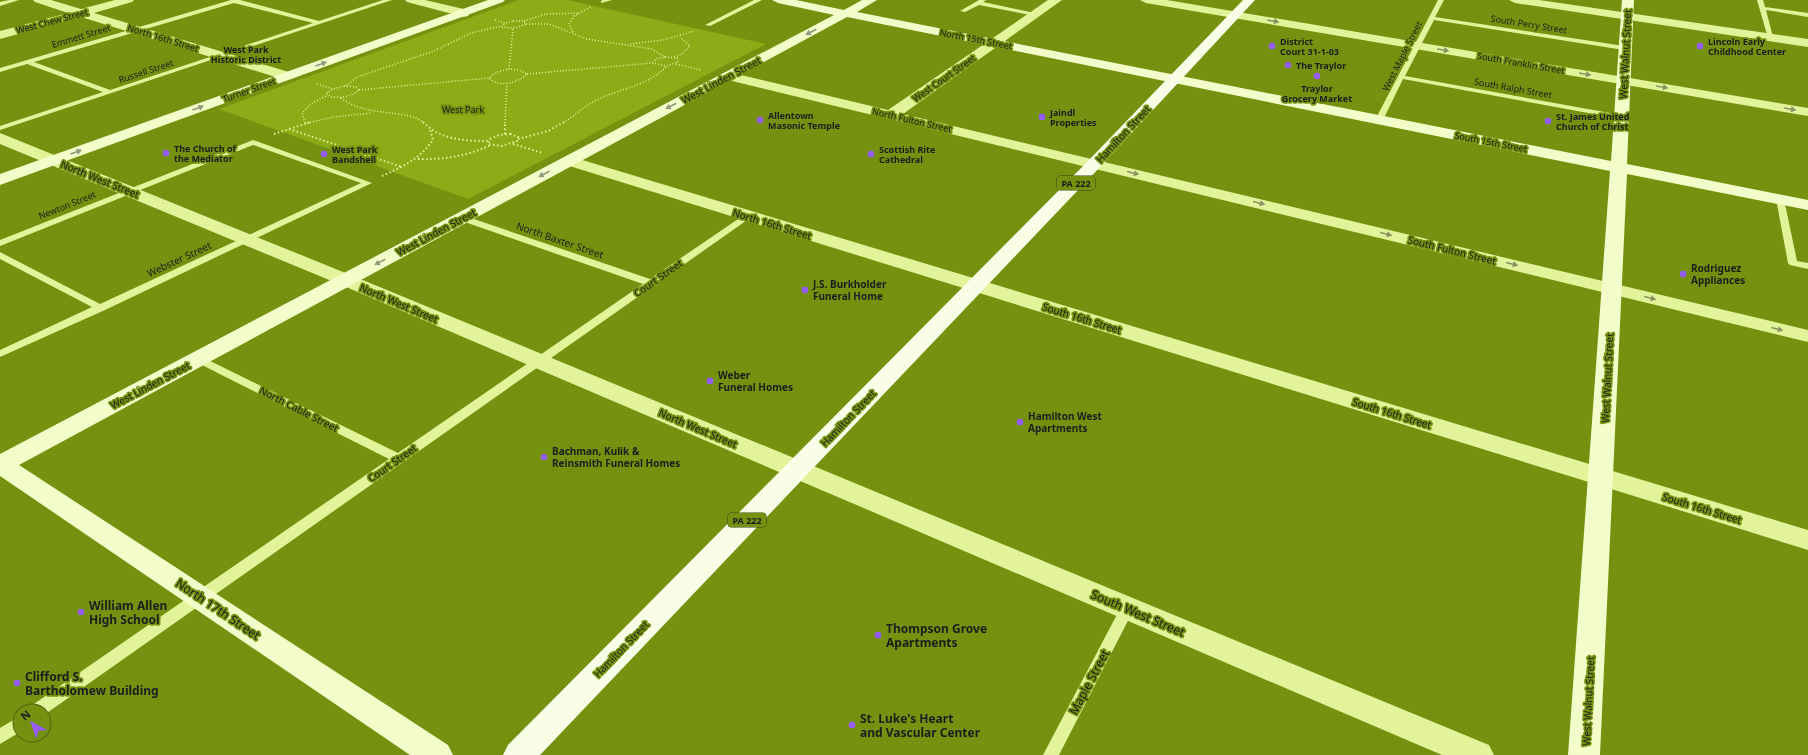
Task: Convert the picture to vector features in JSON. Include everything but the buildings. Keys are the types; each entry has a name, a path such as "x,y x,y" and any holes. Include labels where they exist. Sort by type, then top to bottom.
{"main road":[{"name":"PA 222","path":"1174,79 1249,0"},
{"name":"Hamilton Street","path":"519,755 657,611 798,470 1095,164 1174,79"}],"street":[{"name":"North 16th Street","path":"39,0 287,76"},
{"name":"West Chew Street","path":"0,35 128,0"},
{"path":"411,0 464,13"},
{"name":"Turner Street","path":"0,180 499,0"},
{"name":"North 15th Street","path":"778,0 1174,79"},
{"name":"West Linden Street","path":"0,464 871,0"},
{"name":"West Court Street","path":"891,115 1056,0"},
{"name":"South Franklin Street","path":"1146,0 1808,112"},
{"path":"1515,0 1627,8 1770,37 1808,43"},
{"name":"West Walnut Street","path":"1584,755 1622,117 1627,8"},
{"name":"North Fulton Street","path":"728,76 1095,164"},
{"name":"South 15th Street","path":"1174,79 1808,205"},
{"name":"North West Street","path":"0,138 346,280 798,470"},
{"name":"North 16th Street","path":"568,161 976,286"},
{"name":"South Fulton Street","path":"1095,164 1808,336"},
{"name":"South 16th Street","path":"976,286 1808,540"},
{"name":"North 17th Street","path":"0,464 437,755"},
{"name":"South West Street","path":"798,470 1478,755"}],"lane":[{"path":"0,4 16,0"},
{"path":"236,0 320,23"},
{"name":"Emmett Street","path":"0,70 236,0"},
{"name":"Russell Street","path":"0,128 389,0"},
{"path":"708,25 759,0"},
{"name":"West Maple Street","path":"1379,120 1441,0"},
{"path":"1760,0 1770,37"},
{"path":"963,11 980,1 1036,14"},
{"path":"1762,8 1808,14"},
{"name":"South Perry Street","path":"1432,18 1624,48"},
{"path":"28,62 110,92"},
{"name":"South Ralph Street","path":"1401,77 1622,117"},
{"name":"Webster Street","path":"0,354 368,183 253,142"},
{"name":"Newton Street","path":"0,243 253,142"},
{"path":"1780,199 1793,263 1808,266"},
{"name":"Court Street","path":"49,703 747,216"},
{"name":"North Baxter Street","path":"462,218 651,283"},
{"path":"0,255 101,308"},
{"name":"North Cable Street","path":"198,359 399,459"},
{"name":"Maple Street","path":"1051,755 1127,609"},
{"path":"0,737 12,729"}],"path":[{"path":"573,32 569,24 574,16 606,1"},
{"path":"305,123 302,113 311,104 328,95 330,91 346,86 357,77 434,51 471,33 502,26 509,22 524,21 546,14 579,14"},
{"path":"502,26 503,28 513,29 526,24 549,24 573,32 587,39 652,49 665,57"},
{"path":"622,44 646,43 680,37 708,25"},
{"path":"509,69 513,29"},
{"path":"653,63 656,59 674,57 682,54 690,46 680,37"},
{"path":"489,78 494,82 507,83 521,80 527,74 653,63 657,66 667,66 678,62 677,58 674,57"},
{"path":"418,159 439,160 460,158 491,145 508,145 518,139 545,132 564,123 581,109 600,98 651,80 662,73 667,66"},
{"path":"328,95 341,97 353,95 359,90 489,78 495,72 509,69 522,70 527,74"},
{"path":"505,134 507,83"},
{"path":"346,86 356,87 359,90"},
{"path":"341,97 348,105 355,108 420,120 430,129 458,140 488,141 494,137 505,134 515,135 518,139"},
{"path":"253,142 305,123 353,114 381,112"},
{"path":"288,129 402,167"},
{"path":"389,173 418,159 427,150 433,140 430,129"},
{"path":"488,141 491,145"}],"green space":[{"name":"West Park","path":"519,0 567,0 766,44 468,199 219,109"}],"place":[{"name":"District Court 31-1-03","path":"1272,46"},
{"name":"Lincoln Early Childhood Center","path":"1700,46"},
{"name":"The Traylor","path":"1288,65"},
{"name":"Traylor Grocery Market","path":"1317,76"},
{"name":"Jaindl Properties","path":"1042,117"},
{"name":"Allentown Masonic Temple","path":"760,120"},
{"name":"St. James United Church of Christ","path":"1548,121"},
{"name":"The Church of the Mediator","path":"166,153"},
{"name":"West Park Bandshell","path":"324,154"},
{"name":"Scottish Rite Cathedral","path":"871,154"},
{"name":"Rodriguez Appliances","path":"1683,274"},
{"name":"J.S. Burkholder Funeral Home","path":"805,290"},
{"name":"Weber Funeral Homes","path":"710,381"},
{"name":"Hamilton West Apartments","path":"1020,422"},
{"name":"Bachman, Kulik & Reinsmith Funeral Homes","path":"544,457"},
{"name":"William Allen High School","path":"81,612"},
{"name":"Thompson Grove Apartments","path":"878,635"},
{"name":"Clifford S. Bartholomew Building","path":"17,683"},
{"name":"St. Luke's Heart and Vascular Center","path":"852,725"}],"district":[{"name":"West Park Historic District","path":"246,54"}]}
